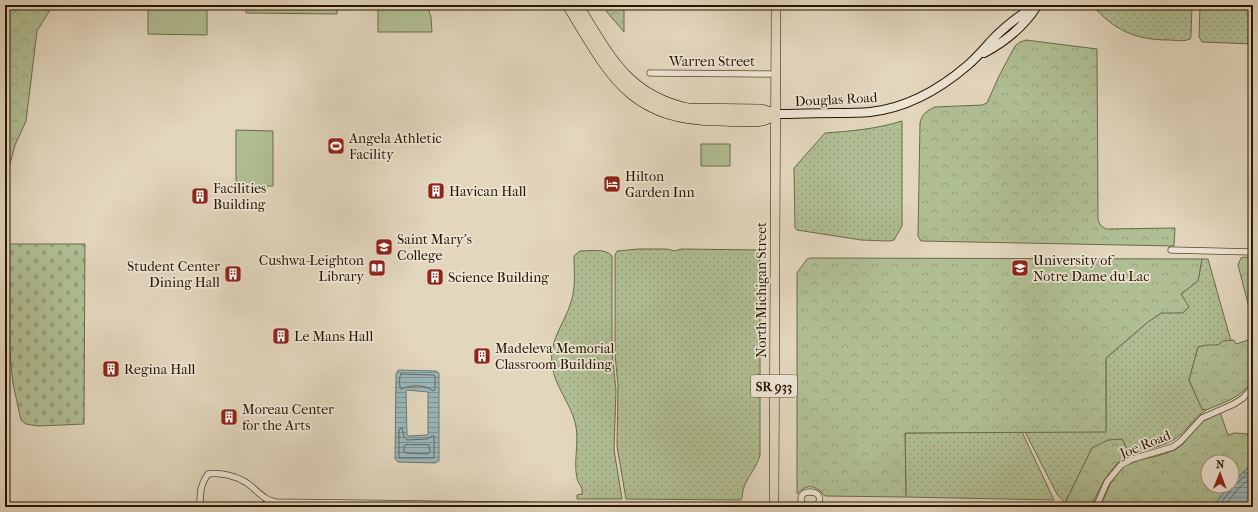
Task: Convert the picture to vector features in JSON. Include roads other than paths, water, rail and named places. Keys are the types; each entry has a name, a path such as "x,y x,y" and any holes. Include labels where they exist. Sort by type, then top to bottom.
{"highway":[{"path":"568,5 615,78 646,104 669,114 694,119 762,120 775,114"},
{"path":"577,5 616,66 634,85 652,97 669,105 688,109 761,110 775,114"}],"main road":[{"name":"SR 933","path":"775,74 776,5"},
{"name":"North Michigan Street","path":"774,507 775,74"}],"street":[{"name":"Douglas Road","path":"775,114 870,112 901,105 937,88 953,78 979,56 991,41 1010,24 1022,14 1037,5"},
{"name":"Warren Street","path":"650,73 775,74"},
{"path":"1171,250 1253,252"},
{"name":"Joe Road","path":"1096,507 1107,482 1121,465 1132,459 1173,447 1181,441 1202,418 1234,404 1243,398 1253,387"},
{"path":"200,507 203,481 208,474 213,473 240,479 269,501 674,507"},
{"path":"786,507 804,507 801,501 803,495 810,491 818,495 819,501 816,507 836,507"},
{"path":"262,507 269,501"}],"water":[{"path":"398,370 436,371 439,373 439,461 435,463 398,462 395,459 396,374","holes":["406,391 428,392 428,434 409,436 407,435"]},
{"path":"1253,460 1253,507 1213,507 1223,494 1240,494 1240,476 1249,467"}],"place":[{"name":"Angela Athletic Facility","path":"336,146"},
{"name":"Hilton Garden Inn","path":"612,184"},
{"name":"Havican Hall","path":"436,191"},
{"name":"Facilities Building","path":"200,196"},
{"name":"Saint Mary's College","path":"384,247"},
{"name":"Cushwa-Leighton Library","path":"377,268"},
{"name":"University of Notre Dame du Lac","path":"1020,268"},
{"name":"Student Center Dining Hall","path":"233,274"},
{"name":"Science Building","path":"435,277"},
{"name":"Le Mans Hall","path":"281,336"},
{"name":"Madeleva Memorial Classroom Building","path":"482,356"},
{"name":"Regina Hall","path":"111,369"},
{"name":"Moreau Center for the Arts","path":"229,417"}]}
